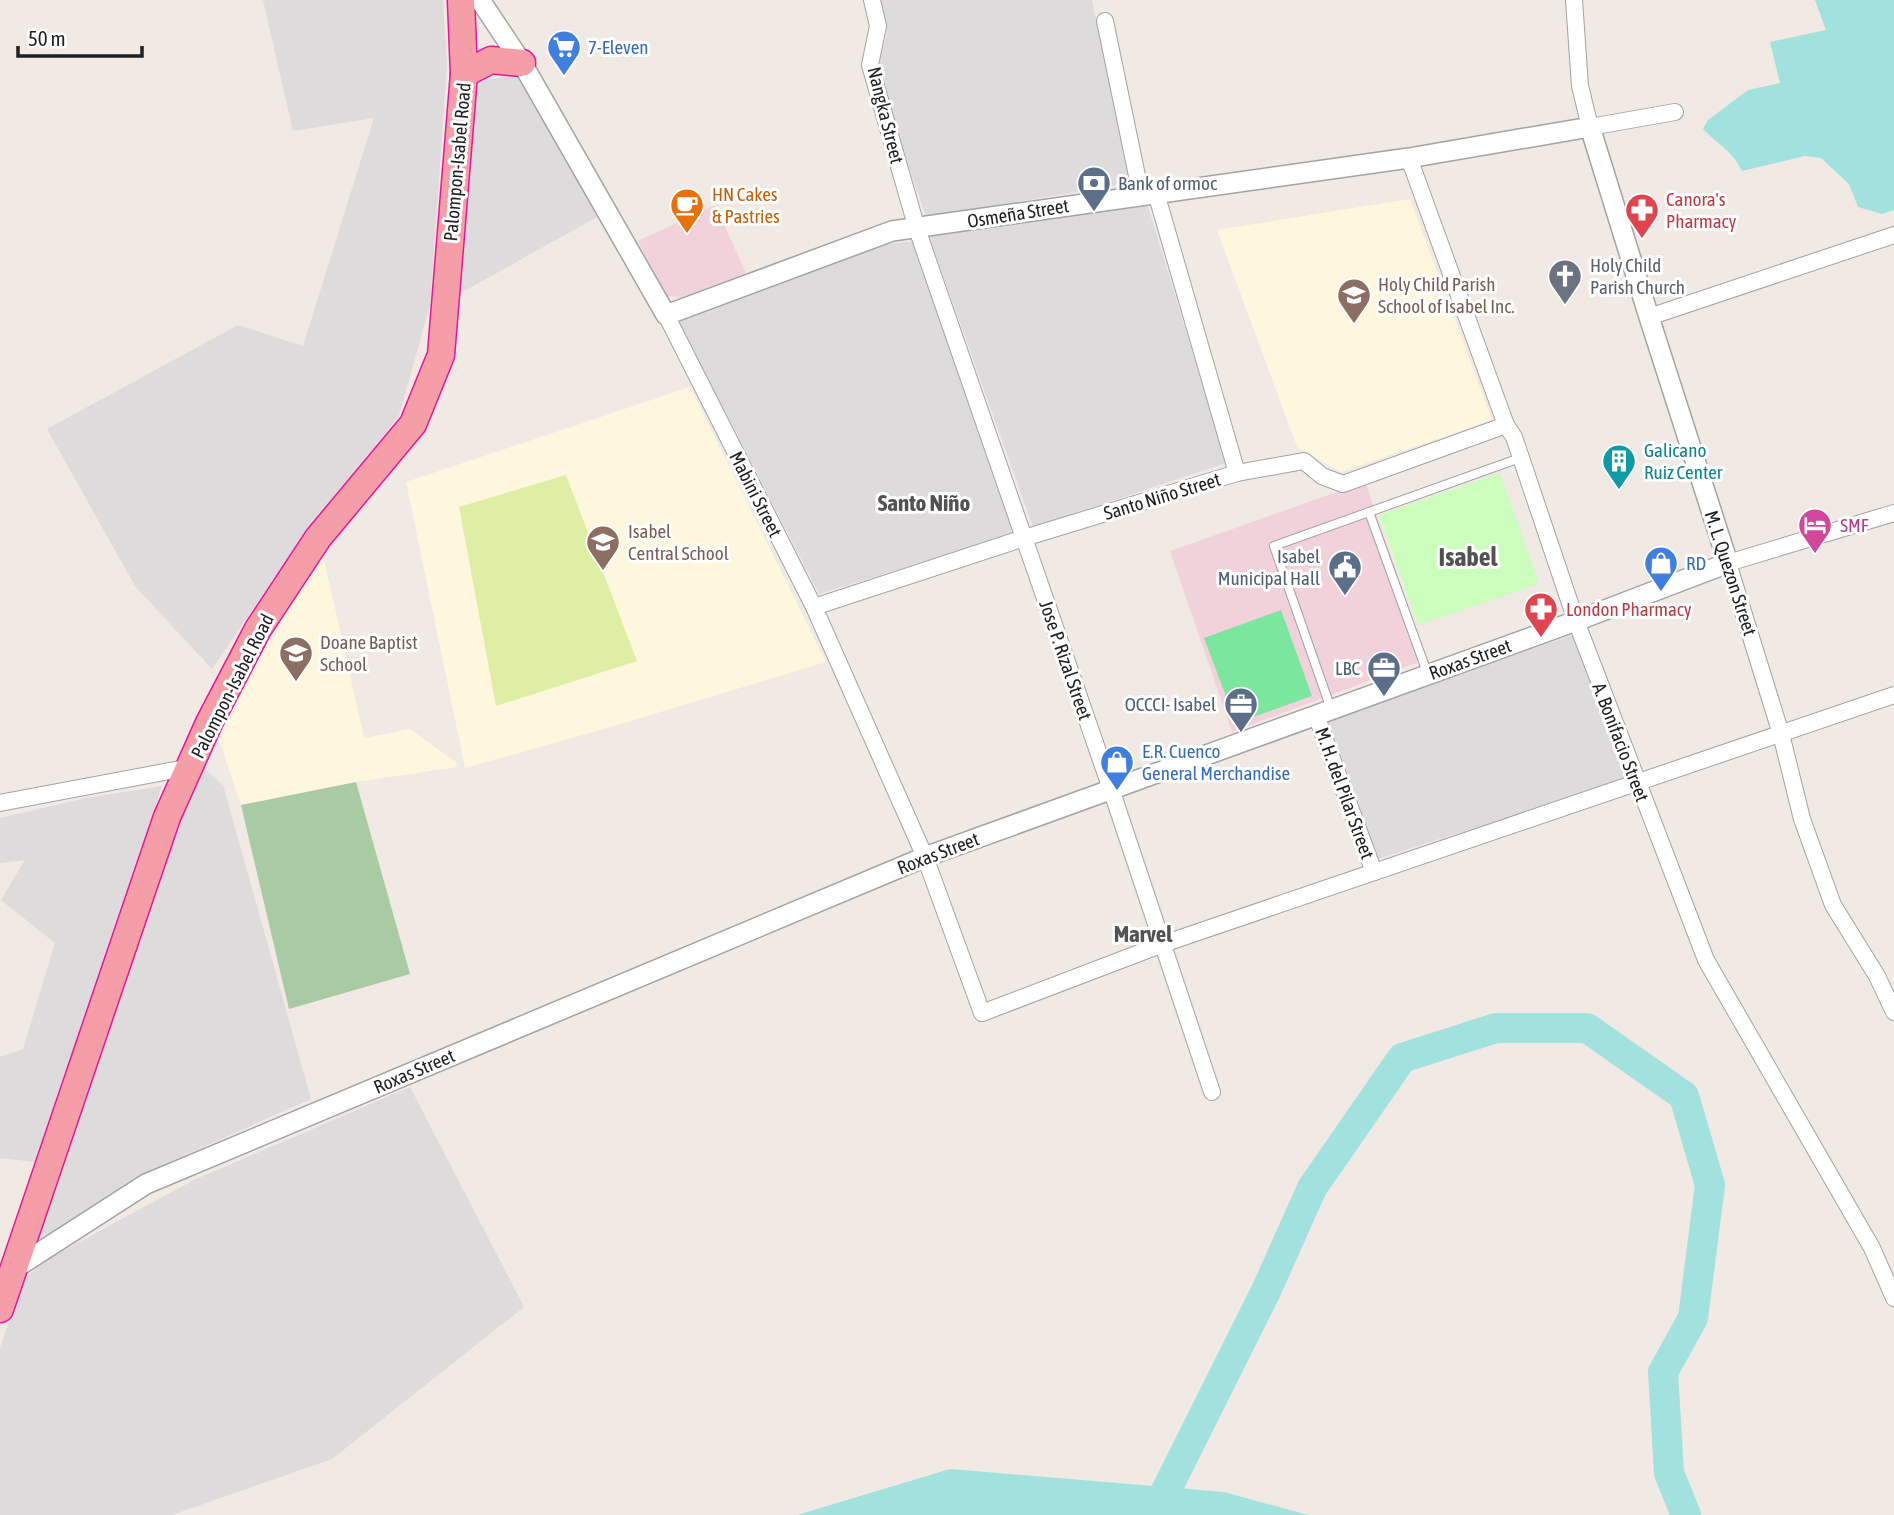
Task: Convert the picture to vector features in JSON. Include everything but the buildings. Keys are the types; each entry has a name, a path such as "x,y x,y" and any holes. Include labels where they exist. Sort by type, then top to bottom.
{"highway":[{"name":"Palompon-Isabel Road","path":"0,1309 167,817 209,723 258,629 318,538 413,424 442,355 464,74 461,0"},
{"path":"464,74 491,60 522,63"}],"street":[{"name":"Mabini Street","path":"480,0 522,63 666,315 814,607 925,857 982,1013 1163,944"},
{"name":"Nangka Street","path":"872,0 878,26 870,65 917,229"},
{"name":"M. L. Quezon Street","path":"1574,0 1580,86 1590,127 1781,734 1802,819 1833,905 1877,976 1894,1012"},
{"path":"1105,21 1149,194 1237,473"},
{"path":"1590,127 1675,112"},
{"name":"Osmeña Street","path":"666,315 892,231 1409,158 1590,127"},
{"name":"A. Bonifacio Street","path":"1409,158 1506,425 1514,437 1576,621 1706,960 1872,1248 1894,1298"},
{"name":"Jose P. Rizal Street","path":"917,229 1111,789 1212,1092"},
{"path":"1648,317 1894,235"},
{"name":"Santo Niño Street","path":"814,607 1024,538 1237,473 1304,461 1322,476 1343,484 1506,425"},
{"name":"Roxas Street","path":"14,1269 146,1184 925,857 1576,621 1728,563 1894,513"},
{"path":"1163,944 1894,695"},
{"name":"M. H. del Pilar Street","path":"1324,712 1374,872"},
{"path":"0,803 191,767"}],"lane":[{"path":"1324,712 1273,546 1520,458"},
{"path":"1369,512 1428,675"}],"shaded area":[{"path":"263,0 443,0 447,66 430,305 399,416 275,577 212,669 135,586 47,429 238,325 303,346 374,118 293,131"},
{"path":"878,0 1092,0 1130,183 926,217 876,70 887,35"},
{"path":"516,75 599,216 457,295 471,93 485,80"},
{"name":"Holy Child Parish School of Isabel Inc.","path":"1410,199 1492,420 1341,472 1297,447 1217,230"},
{"path":"1147,203 1226,463 1033,527 929,236"},
{"path":"715,205 746,273 682,297 665,296 638,241"},
{"path":"914,241 1015,533 819,594 678,320 888,244"},
{"name":"Isabel Central School","path":"690,387 826,662 465,768 406,482"},
{"path":"1365,482 1427,659 1232,732 1170,551"},
{"name":"Doane Baptist School","path":"323,555 364,738 410,729 456,762 458,767 356,782 241,805 216,731 265,636"},
{"path":"1573,635 1625,779 1378,859 1328,719"},
{"path":"204,768 223,785 311,1099 140,1175 53,1239 38,1230 172,834"},
{"path":"162,786 36,1162 0,1158 0,1057 23,1049 55,943 1,900 25,860 0,863 0,818 86,798"},
{"path":"410,1087 524,1307 332,1459 172,1515 0,1515 0,1348 24,1279 46,1260 194,1180"}],"green space":[{"path":"1500,473 1539,584 1418,625 1379,515"},
{"path":"566,475 637,661 496,706 459,507"},
{"path":"1281,610 1312,696 1236,723 1204,638"},
{"path":"356,782 410,974 289,1009 241,805"}],"water":[{"path":"1815,0 1894,0 1894,210 1882,214 1858,207 1849,184 1821,158 1805,156 1742,171 1729,153 1703,129 1708,120 1748,90 1780,83 1770,42 1826,30"},
{"path":"950,1469 1224,1492 1308,1515 797,1515"}],"waterway":[{"path":"1155,1513 1266,1291 1312,1188 1402,1058 1496,1028 1587,1028 1684,1096 1710,1185 1693,1318 1663,1372 1669,1473 1686,1515"}],"place":[{"name":"7-Eleven","path":"564,77"},
{"name":"Bank of ormoc","path":"1094,213"},
{"name":"HN Cakes & Pastries","path":"687,235"},
{"name":"Canora's Pharmacy","path":"1642,240"},
{"name":"Holy Child Parish Church","path":"1565,306"},
{"name":"Holy Child Parish School of Isabel Inc.","path":"1354,325"},
{"name":"Galicano Ruiz Center","path":"1619,491"},
{"name":"SMF","path":"1815,555"},
{"name":"Isabel Central School","path":"603,572"},
{"name":"RD","path":"1661,593"},
{"name":"Isabel Municipal Hall","path":"1345,597"},
{"name":"London Pharmacy","path":"1541,639"},
{"name":"Doane Baptist School","path":"296,683"},
{"name":"LBC","path":"1384,698"},
{"name":"OCCCI- Isabel","path":"1241,734"},
{"name":"E.R. Cuenco General Merchandise","path":"1117,792"}],"district":[{"name":"Santo Niño","path":"924,503"},
{"name":"Isabel","path":"1468,557"},
{"name":"Marvel","path":"1143,934"}]}
